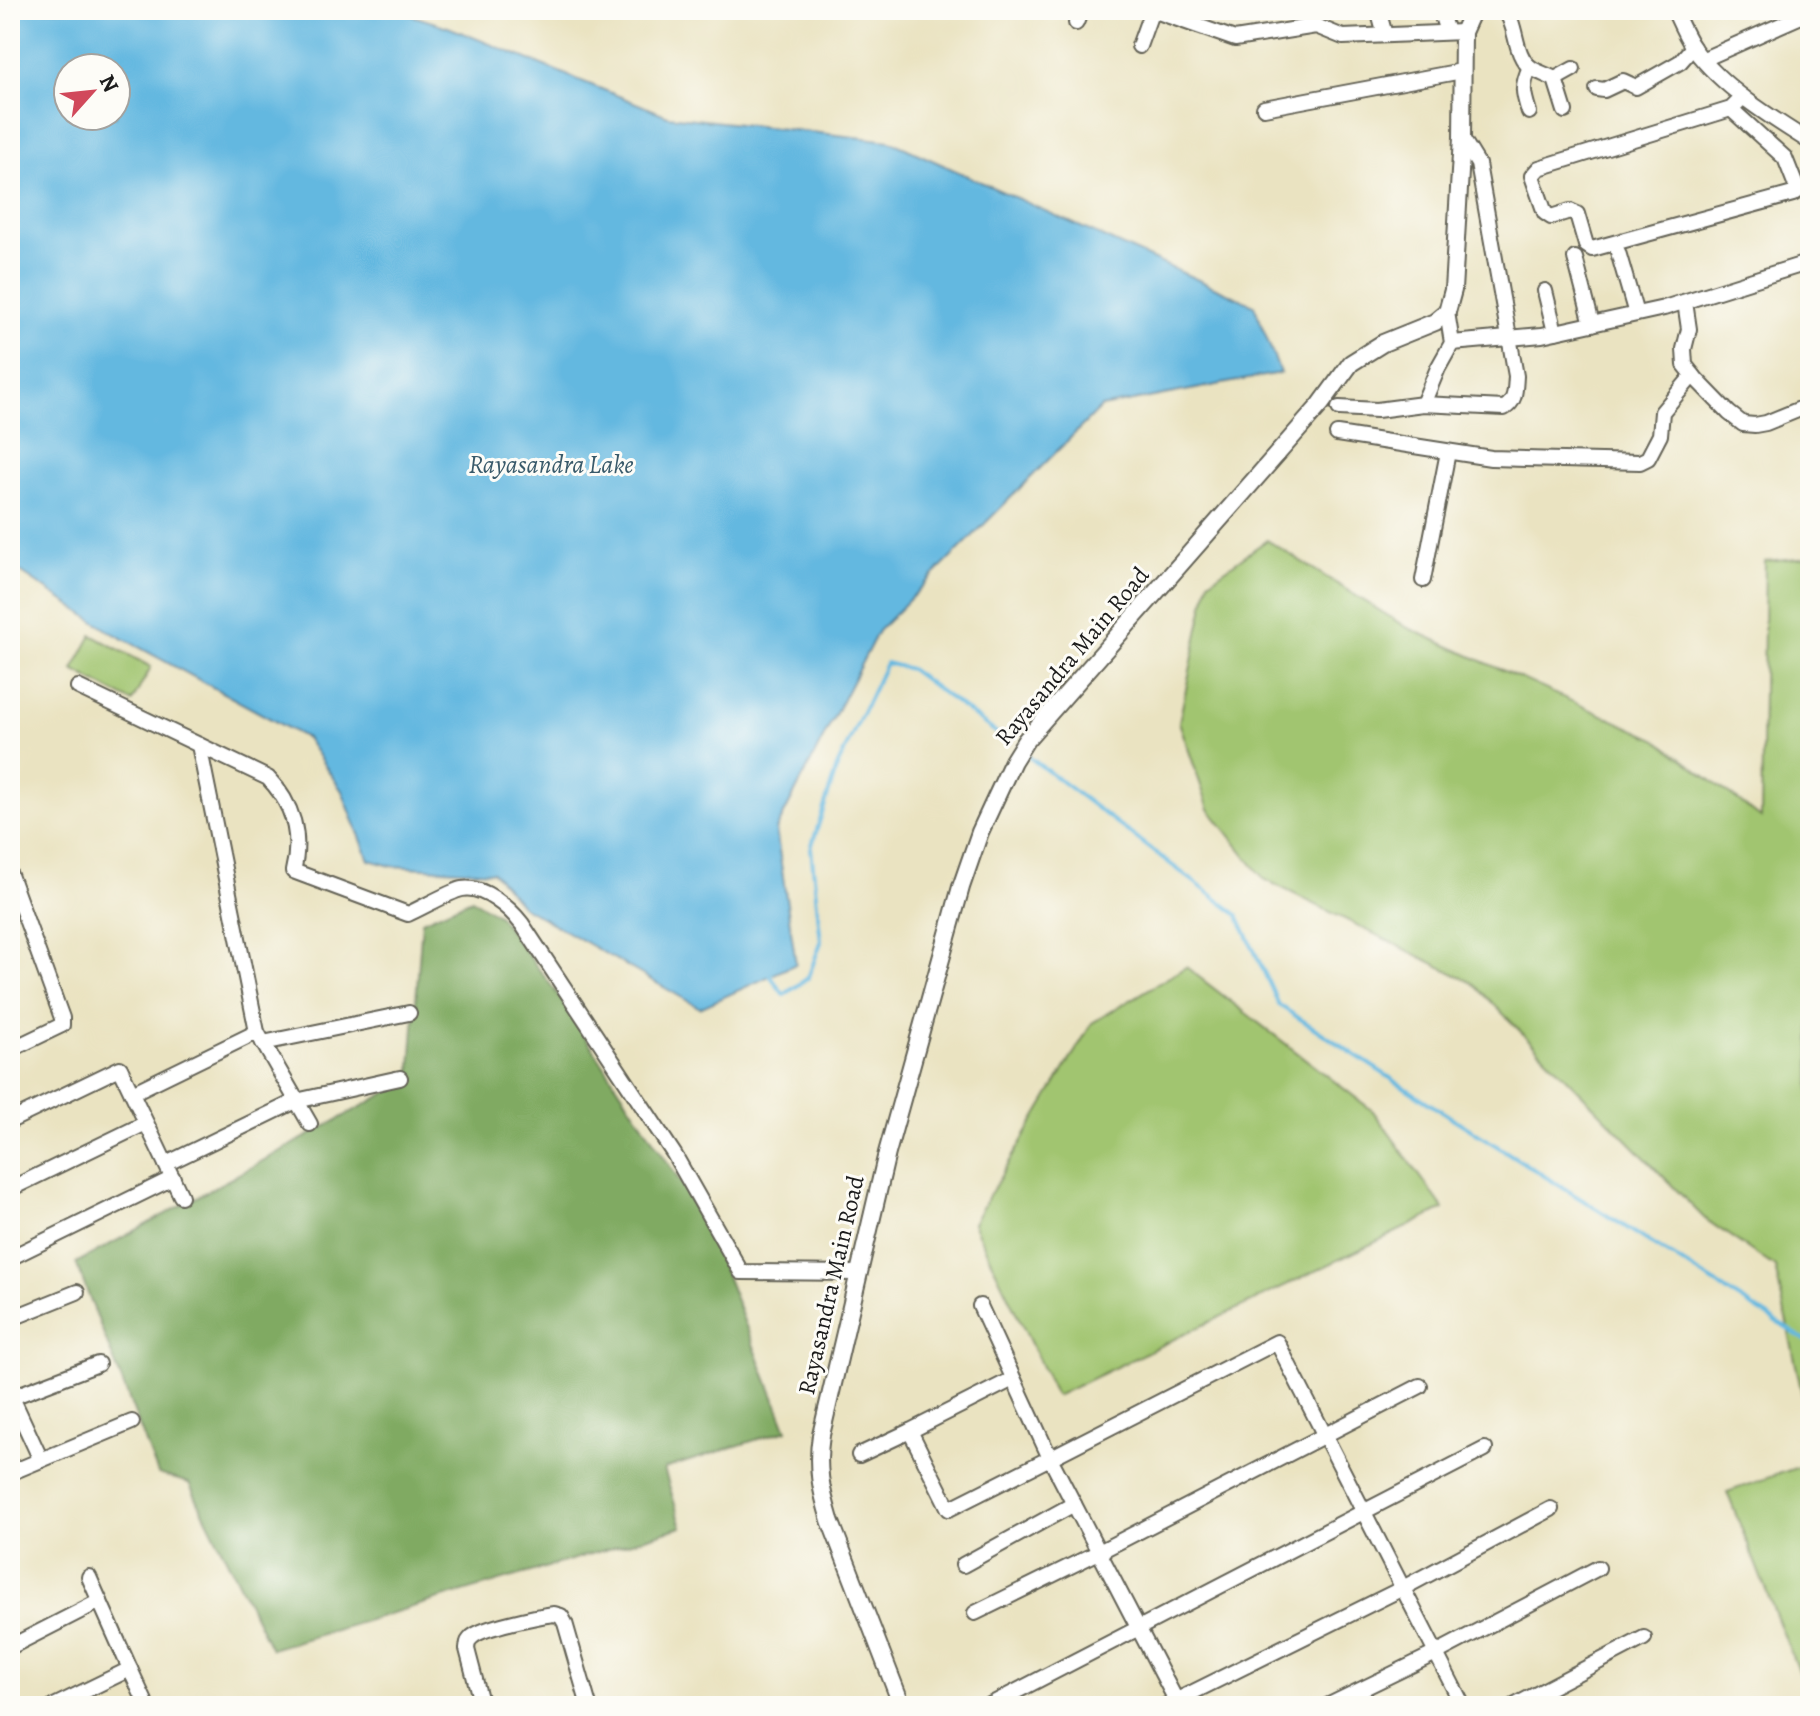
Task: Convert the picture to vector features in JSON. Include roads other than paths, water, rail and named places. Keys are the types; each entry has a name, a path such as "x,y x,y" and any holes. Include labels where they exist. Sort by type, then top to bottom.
{"street":[{"path":"1139,46 1152,10 1235,39 1316,26 1343,37 1455,32 1473,10"},
{"path":"1314,10 1316,26"},
{"path":"1378,10 1385,35"},
{"path":"1423,404 1452,343 1447,312 1453,290 1462,138 1462,71 1455,32 1440,10"},
{"path":"1505,10 1512,21 1518,48 1530,67 1555,79 1565,111"},
{"path":"1674,10 1693,47 1704,59 1743,97 1805,139 1785,158"},
{"path":"1704,59 1810,12"},
{"path":"1597,89 1604,90 1623,81 1636,87 1680,62 1693,47"},
{"path":"1529,112 1523,83 1530,67"},
{"path":"1555,79 1573,69"},
{"path":"1264,108 1462,71"},
{"path":"1508,88 1523,83"},
{"path":"1731,109 1785,158 1798,191 1592,249 1586,245 1577,214 1570,211 1551,217 1545,213 1532,176 1539,168 1731,109 1743,97"},
{"path":"1339,408 1377,410 1423,404 1504,408 1509,406 1515,394 1516,376 1478,164 1462,138"},
{"path":"1618,252 1636,314"},
{"path":"1575,258 1592,324"},
{"path":"1452,343 1542,335 1592,324 1685,302 1810,262"},
{"path":"1545,291 1555,332"},
{"path":"1685,302 1689,329 1684,349 1685,365 1729,413 1743,424 1755,425 1810,405"},
{"name":"Rayasandra Main Road","path":"902,1706 830,1520 818,1467 821,1435 887,1153 961,887 980,832 1026,740 1321,404 1351,363 1383,343 1435,322 1447,312"},
{"path":"1337,434 1491,458 1640,462 1648,458 1660,435 1662,412 1693,375"},
{"path":"1423,580 1448,452"},
{"path":"78,687 268,778 288,804 295,826 297,848 293,871 408,914 462,889 490,896 508,908 522,924 674,1154 741,1272 859,1273"},
{"path":"199,745 260,1038 310,1124"},
{"path":"10,875 62,1025 10,1049"},
{"path":"132,1093 260,1038 409,1013"},
{"path":"10,1121 120,1068 181,1196"},
{"path":"10,1258 296,1101 400,1078"},
{"path":"10,1189 146,1123"},
{"path":"10,1319 77,1292"},
{"path":"980,1306 1050,1458 1138,1627 1173,1704 1551,1509"},
{"path":"910,1431 949,1509 1277,1342 1463,1706"},
{"path":"41,1460 11,1396 98,1364"},
{"path":"859,1455 1013,1379"},
{"path":"975,1613 1420,1386"},
{"path":"10,1473 132,1422"},
{"path":"988,1706 1485,1449"},
{"path":"963,1565 1074,1504"},
{"path":"1327,1706 1598,1568"},
{"path":"89,1577 147,1706"},
{"path":"10,1647 100,1601"},
{"path":"482,1706 467,1649 472,1637 487,1630 554,1614 561,1616 565,1623 589,1706"},
{"path":"1514,1706 1644,1638"},
{"path":"54,1706 130,1669"}],"water":[{"name":"Rayasandra Lake","path":"10,10 395,10 448,27 668,116 890,141 1254,305 1280,373 1101,407 878,631 776,830 796,964 700,1008 522,906 493,872 391,866 369,860 342,791 306,738 109,631 10,565"}],"waterway":[{"path":"767,971 784,995 808,978 821,942 811,848 837,767 886,663 910,669 1009,742"},
{"path":"1029,757 1238,915 1279,1005 1430,1104 1810,1343"}]}
